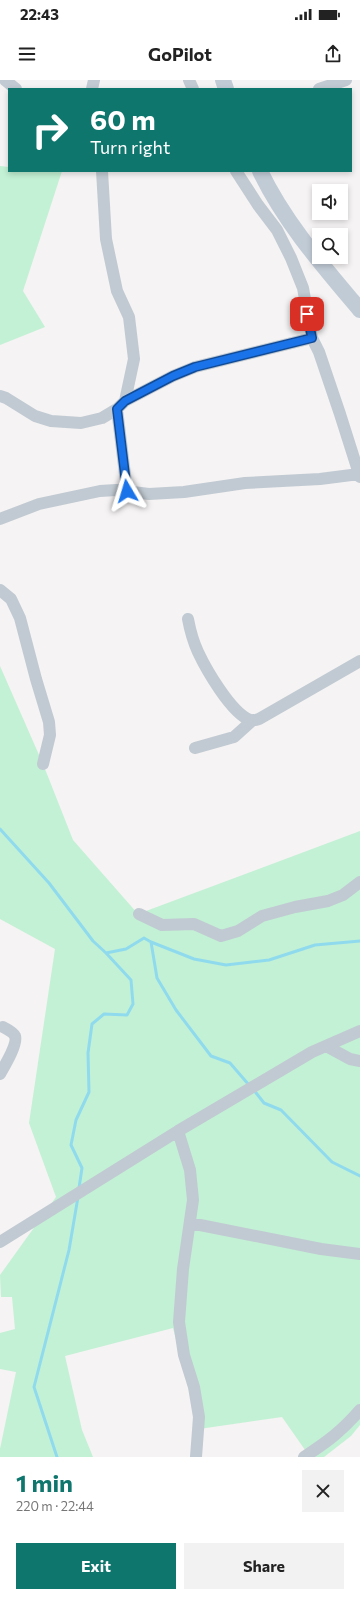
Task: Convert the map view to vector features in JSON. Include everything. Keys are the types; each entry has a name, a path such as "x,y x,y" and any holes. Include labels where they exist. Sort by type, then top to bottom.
{"main road":[{"path":"261,172 292,225 307,246 360,310"}],"street":[{"path":"5,80 15,88"},
{"path":"322,88 346,80"},
{"path":"102,172 106,239 117,291 129,317 134,359 121,405 127,491"},
{"path":"0,519 39,504 100,491 116,490 149,494 184,492 245,483 360,476 336,400 319,352 312,338 302,288 291,258 277,230 258,205 237,172"},
{"path":"0,396 6,398 35,416 51,422 81,423 102,418 121,405 173,376 195,367 312,338"},
{"path":"0,590 11,599 20,618 49,722 50,735 43,764"},
{"path":"188,619 191,634 198,652 220,691 234,708 248,719 259,719 360,661"},
{"path":"195,748 234,737 253,720"},
{"path":"138,914 162,925 194,924 222,936 238,932 262,916 295,907 328,901 343,895 360,882"},
{"path":"0,1074 15,1043 15,1036 3,1027"},
{"path":"0,1242 178,1131 312,1052 360,1031"},
{"path":"326,1046 350,1059 360,1060"},
{"path":"178,1131 190,1170 193,1200 183,1269 179,1322 184,1355 194,1387 199,1416 196,1457"},
{"path":"190,1223 321,1249 360,1254"},
{"path":"304,1457 324,1445 346,1427 360,1410"}],"green space":[{"path":"0,166 8,167 8,172 62,172 23,291 45,327 0,345"},
{"path":"0,666 43,764 73,840 138,914 360,831 360,1425 351,1436 324,1457 310,1457 282,1417 199,1429 173,1328 65,1356 82,1430 93,1457 0,1457 0,1449 16,1372 0,1369 0,1333 15,1329 12,1297 1,1297 0,1275 56,1197 29,1123 55,949 0,919"}],"waterway":[{"path":"0,829 49,883 93,941 106,953 126,949 144,938 151,942 157,978 176,1010 211,1056 230,1063 249,1085"},
{"path":"151,942 194,959 226,965 269,960 315,945 360,941"},
{"path":"79,1188 82,1168 71,1145 76,1120 89,1092 88,1053 92,1024 104,1014 127,1015 133,1004 131,980 106,953"},
{"path":"253,1089 264,1103 281,1110 332,1162 360,1176"},
{"path":"57,1457 34,1387 69,1250 78,1197"}],"route":[{"path":"127,491 117,409 125,401 173,376 195,367 312,338 307,314"}]}
